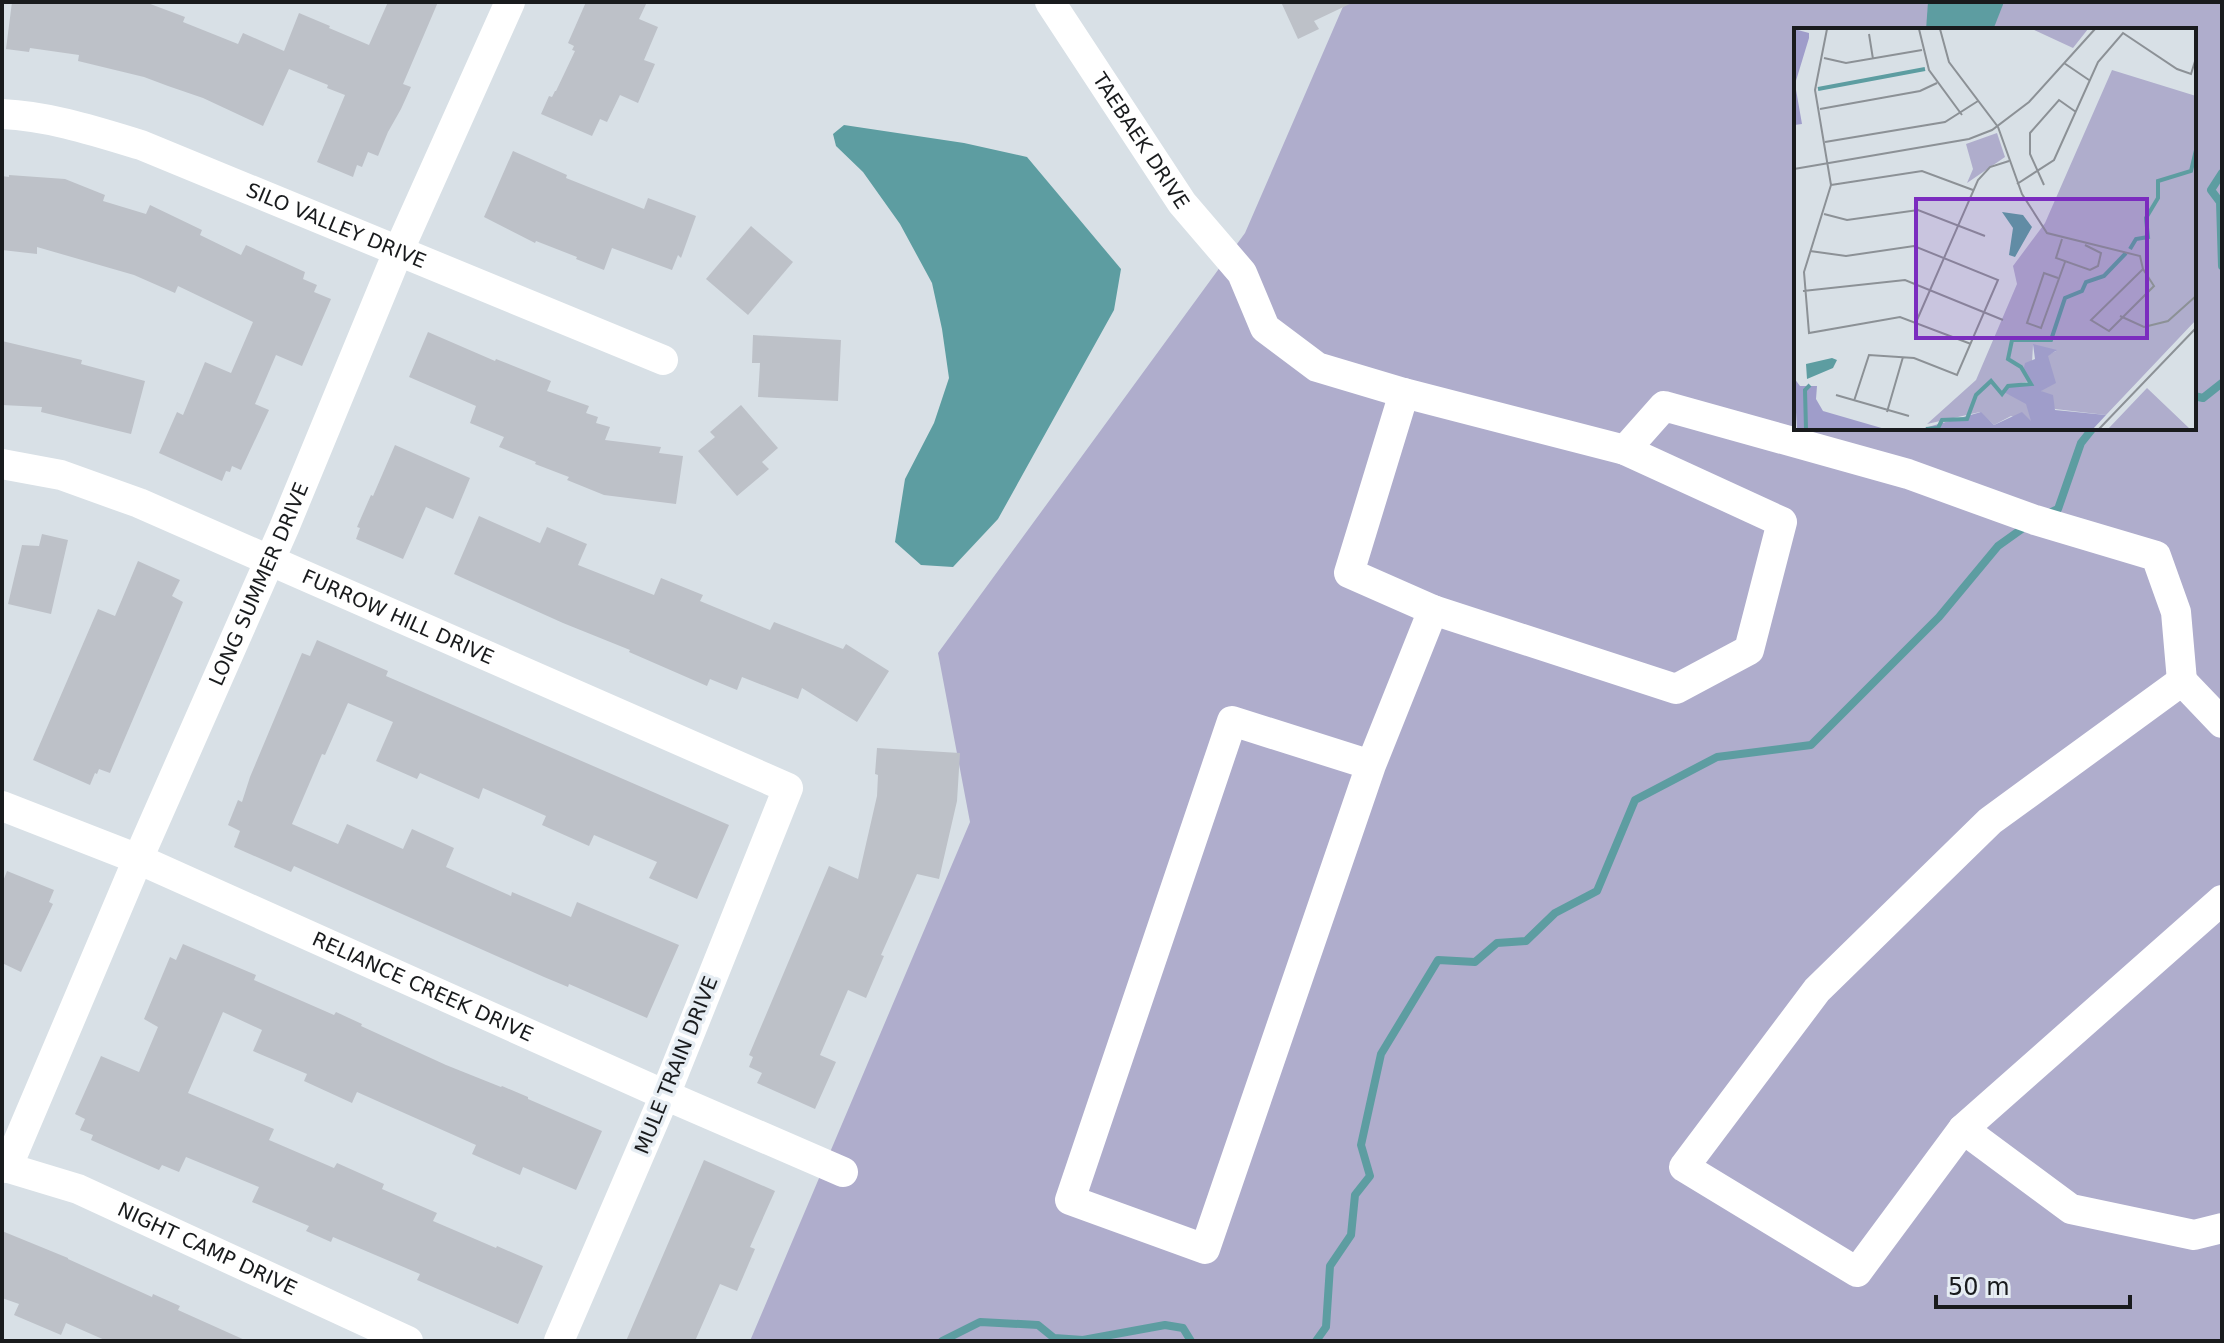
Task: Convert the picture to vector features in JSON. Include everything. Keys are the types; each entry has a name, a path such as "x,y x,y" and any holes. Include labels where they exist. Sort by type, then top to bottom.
{"street":[{"name":"LONG SUMMER DRIVE","path":"5,1167 270,558 398,252 510,2"},
{"name":"TAEBAEK DRIVE","path":"1050,2 1182,203 1242,273 1265,328 1317,367 1404,393 1625,450 1782,522 1749,650 1676,689 1433,610"},
{"name":"SILO VALLEY DRIVE","path":"2,114 81,127 141,145 663,360"},
{"path":"1371,765 1232,721 1070,1200 1205,1249 1371,765 1433,610 1349,573 1404,393"},
{"path":"1625,450 1664,406 1908,474 2035,520 2156,556 2176,612 2182,681 2222,723"},
{"name":"FURROW HILL DRIVE","path":"2,464 61,475 139,503 788,788"},
{"path":"2182,681 1990,821 1817,990 1684,1167 1857,1272 1963,1129 2222,900"},
{"name":"MULE TRAIN DRIVE","path":"559,1341 665,1095 788,788"},
{"name":"RELIANCE CREEK DRIVE","path":"2,806 138,859 843,1172"},
{"path":"1963,1129 2071,1209 2194,1235 2222,1228"},
{"name":"NIGHT CAMP DRIVE","path":"5,1167 78,1189 408,1341"}],"shaded area":[{"path":"1345,2 2222,2 2222,1341 750,1341 970,822 938,653 1245,233"},
{"path":"1928,2 2004,2 1994,28 1926,28"},
{"path":"844,125 964,143 1027,157 1121,269 1114,310 998,519 953,567 921,565 895,542 905,479 934,423 949,378 932,283 900,224 863,172 836,146 833,134"}],"building":[{"path":"12,2 145,2 185,17 183,22 238,44 243,33 284,51 299,13 369,45 388,2 438,2 403,84 411,87 401,109 378,156 368,152 362,167 357,165 353,177 317,162 345,95 327,88 328,85 289,69 263,126 203,98 144,77 78,61 79,55 30,48 29,52 6,49"},
{"path":"586,2 647,2 639,19 658,27 644,60 655,64 638,103 620,95 607,122 600,119 592,136 541,114 575,51 572,50 574,46 568,43"},
{"path":"1281,2 1354,2 1314,21 1319,29 1298,39"},
{"path":"513,151 567,175 566,178 644,209 648,198 696,216 681,258 678,255 672,270 612,248 604,270 535,243 484,217"},
{"path":"2,176 65,179 105,195 103,201 146,214 150,205 202,230 200,235 241,255 246,245 305,272 303,279 317,285 314,292 331,299 302,366 276,355 255,404 269,410 241,470 232,466 222,481 159,453 177,412 183,415 205,362 231,373 253,322 178,286 175,293 134,275 37,247 37,254 2,250"},
{"path":"751,226 793,262 748,315 706,279"},
{"path":"428,332 551,381 547,391 589,406 586,413 598,417 596,423 610,427 605,440 661,447 659,453 683,456 676,504 604,495 499,447 504,437 470,423 476,406 409,377"},
{"path":"753,335 841,340 838,401 758,397 760,363 752,363"},
{"path":"2,341 82,360 81,364 145,381 131,434 41,412 42,407 2,405"},
{"path":"741,405 778,448 762,462 769,469 737,496 698,451 715,437 710,432"},
{"path":"395,445 470,478 453,519 426,507 403,559 356,539 360,528 357,527"},
{"path":"479,516 540,543 547,527 587,544 578,565 654,595 661,578 703,595 700,601 770,630 774,622 843,649 846,644 889,671 857,722 802,688 798,699 742,677 737,690 710,679 707,686 454,574"},
{"path":"42,534 68,540 51,614 8,604 22,545 39,546"},
{"path":"138,561 180,580 172,596 183,602 110,773 99,769 90,785 33,760 98,609 115,616"},
{"path":"317,640 388,671 386,676 729,825 697,899 649,878 657,862 594,835 589,846 542,825 546,816 483,788 479,799 420,773 417,779 376,761 393,722 348,703 292,824 338,844 347,824 403,849 412,829 454,848 446,867 511,896 512,892 571,917 577,902 679,945 647,1018 569,984 568,987 544,977 294,866 291,872 234,847 240,831 228,825 238,800 242,802 302,653 310,656"},
{"path":"877,748 960,753 957,801 939,879 917,874 881,955 884,956 866,998 848,990 820,1055 836,1062 815,1109 757,1083 762,1073 749,1067 753,1057 749,1055 829,866 858,879 877,796"},
{"path":"7,871 54,890 49,902 53,904 21,972 2,963 2,884"},
{"path":"183,944 256,975 254,980 334,1015 336,1012 446,1065 528,1097 602,1131 576,1190 523,1167 520,1175 472,1154 476,1145 357,1092 352,1103 304,1081 307,1074 253,1051 262,1030 223,1012 188,1093 274,1129 269,1140 334,1168 337,1163 384,1184 382,1189 437,1213 433,1221 543,1266 518,1324 417,1280 420,1274 333,1237 331,1242 306,1231 309,1226 252,1202 259,1187 186,1157 179,1172 162,1165 159,1170 91,1140 93,1135 80,1130 85,1119 75,1114 101,1056 139,1072 158,1027 144,1019 170,957 176,960"},
{"path":"704,1160 775,1191 750,1247 755,1249 737,1291 720,1284 695,1341 626,1341"},
{"path":"2,1231 152,1297 153,1294 180,1306 178,1310 247,1341 107,1341 66,1323 61,1335 14,1315 19,1304 2,1298"}],"waterway":[{"path":"2222,173 2211,190 2220,202 2222,266"},
{"path":"2196,396 2203,398 2222,383"},
{"path":"2045,515 2058,509 2081,443 2091,430"},
{"path":"1316,1341 1326,1327 1330,1266 1351,1235 1355,1195 1370,1176 1361,1145 1381,1054 1438,960 1475,962 1497,943 1526,941 1555,913 1597,891 1635,800 1717,757 1811,745 1939,617 1998,546 2026,526"},
{"path":"942,1341 980,1322 1038,1325 1054,1338 1083,1340 1165,1325 1183,1328 1191,1341"}]}
